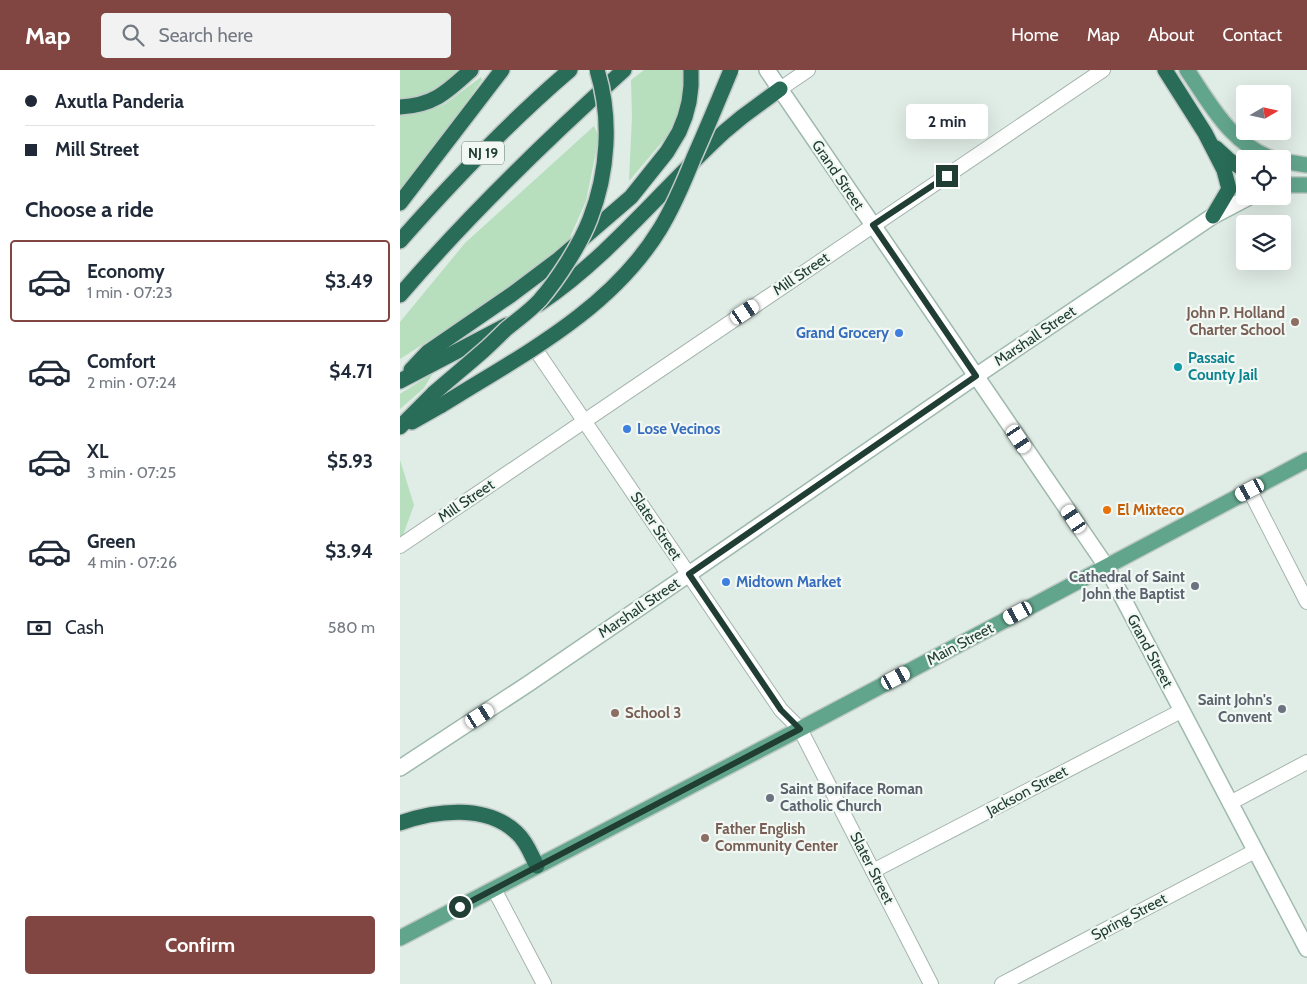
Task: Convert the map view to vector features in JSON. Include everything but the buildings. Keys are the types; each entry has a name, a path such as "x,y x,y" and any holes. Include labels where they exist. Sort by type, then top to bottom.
{"highway":[{"path":"400,107 424,104 436,99 472,70"},
{"path":"400,203 502,70"},
{"name":"NJ 19","path":"400,241 464,172 526,110 570,70"},
{"path":"438,399 482,352 539,300 564,267 581,239 596,201 603,173 606,147 604,102 597,70"},
{"name":"NJ 19","path":"400,295 496,190 624,70"},
{"path":"401,381 428,352 511,295 559,259 630,197 667,152 679,132 689,102 691,70"},
{"path":"400,428 438,399 543,342 605,295 632,267 671,210 731,70"},
{"path":"1165,70 1204,133 1224,170 1228,189 1214,216"},
{"path":"401,381 493,333 571,281 619,238 724,132 780,89"},
{"path":"1204,133 1218,150 1236,164"},
{"path":"400,823 424,816 458,812 490,817 501,821 517,832 527,846 537,866"}],"main road":[{"path":"1187,70 1220,119 1234,136 1254,150"},
{"path":"1291,162 1307,165"},
{"name":"Main Street","path":"400,938 800,729 1307,460"}],"street":[{"name":"Grand Street","path":"767,70 1106,566 1307,949"},
{"path":"780,89 808,70"},
{"name":"Mill Street","path":"400,546 1104,70"},
{"name":"Marshall Street","path":"400,768 528,684 976,376 1214,216 1236,204"},
{"name":"Slater Street","path":"540,356 781,710 800,729 931,984"},
{"path":"1250,490 1307,602"},
{"name":"Jackson Street","path":"874,871 1181,711"},
{"path":"1230,803 1307,762"},
{"name":"Spring Street","path":"1002,984 1255,851"},
{"path":"494,889 544,984"}],"green space":[{"path":"400,70 463,70 436,91 419,97 400,98"},
{"path":"644,70 684,70 686,77 682,102 668,135 629,181 632,116 631,80"},
{"path":"481,77 482,80 425,161 400,191 400,114 426,111 445,104"},
{"path":"594,126 599,137 586,201 567,244 528,277 400,359 400,322 465,243"},
{"path":"433,373 424,388 400,409 400,394"},
{"path":"400,460 414,505 400,539"}],"place":[{"name":"John P. Holland Charter School","path":"1295,322"},
{"name":"Grand Grocery","path":"899,333"},
{"name":"Passaic County Jail","path":"1178,367"},
{"name":"Lose Vecinos","path":"627,429"},
{"name":"El Mixteco","path":"1107,510"},
{"name":"Midtown Market","path":"726,582"},
{"name":"Cathedral of Saint John the Baptist","path":"1195,586"},
{"name":"Saint John's Convent","path":"1282,709"},
{"name":"School 3","path":"615,713"},
{"name":"Saint Boniface Roman Catholic Church","path":"770,798"},
{"name":"Father English Community Center","path":"705,838"}],"route":[{"path":"460,907 800,729 781,710 689,574 976,376 873,225 947,176"}]}
